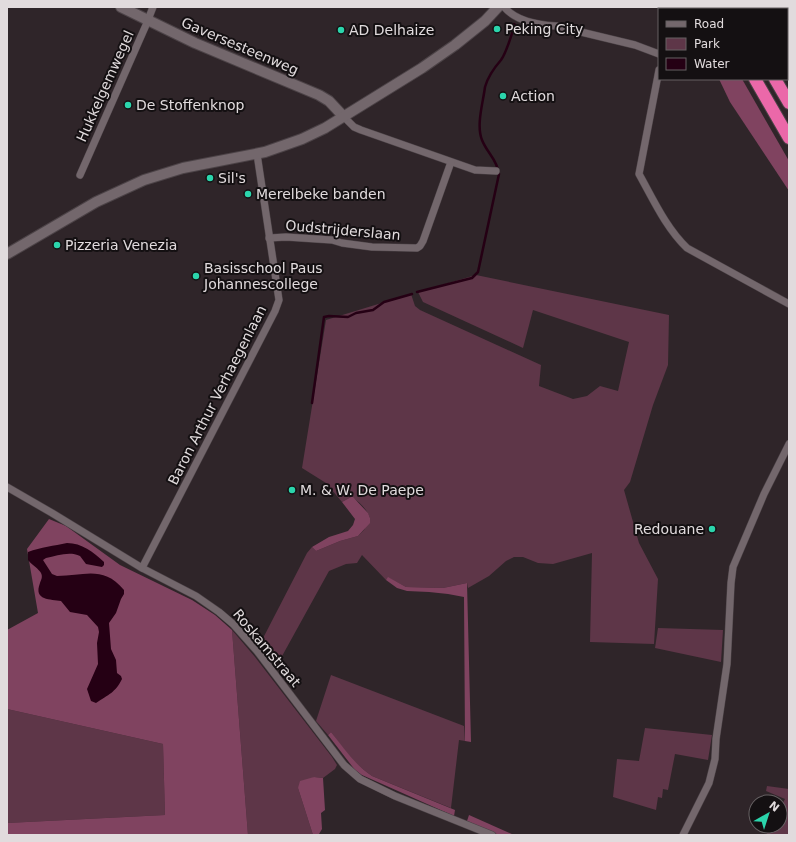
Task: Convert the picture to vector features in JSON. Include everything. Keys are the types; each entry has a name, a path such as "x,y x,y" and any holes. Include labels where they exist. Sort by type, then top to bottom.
{"highway":[{"path":"755,80 789,138"},
{"path":"776,80 789,103"}],"main road":[{"name":"Gaversesteenweg","path":"121,7 243,64 284,79 319,95 344,116"},
{"path":"7,254 96,202 144,180 183,168 257,154 302,139 344,116 422,68 484,21 498,7"}],"street":[{"name":"Hukkelgemwegel","path":"80,175 152,7"},
{"path":"504,7 513,15 522,19 542,25 556,26 635,45 658,54"},
{"path":"658,75 640,174 648,189 675,235 687,248 789,304"},
{"path":"344,116 354,127 361,130 475,170 496,171"},
{"name":"Baron Arthur Verhaegenlaan","path":"142,568 276,311 278,300 257,154"},
{"name":"Oudstrijderslaan","path":"269,238 286,237 332,240 342,243 372,247 417,248 420,246 422,241 451,162"},
{"path":"684,835 709,783 715,760 716,740 727,664 733,567 764,494 789,444"},
{"name":"Roskamstraat","path":"7,487 142,568 196,596 219,612 233,624 257,651 348,770 360,779 395,796 492,835"}],"green space":[{"path":"476,275 669,315 668,365 653,405 630,482 624,490 639,543 658,579 654,644 590,642 592,553 553,564 538,563 523,557 514,557 506,561 489,576 468,588 467,583 443,588 406,587 389,578 386,580 362,555 357,563 346,564 329,571 276,667 260,644 307,553 312,547 316,551 340,541 358,536 364,530 370,518 365,508 357,501 351,497 342,502 326,483 302,468 326,320 411,294 415,306 420,310 541,365 539,386 573,399 587,396 600,386 618,391 629,342 533,310 523,348 423,302 418,292"},
{"path":"658,628 723,630 721,662 655,648"},
{"path":"232,630 255,657 337,765 335,769 323,778 314,777 298,788 313,835 248,835"},
{"path":"331,675 464,726 465,741 459,740 451,808 372,776 355,761 331,732 328,735 316,721"},
{"path":"7,709 163,744 165,815 7,823"},
{"path":"645,728 712,735 708,760 675,754 668,790 663,789 662,798 658,797 656,810 613,797 617,759 639,761"},
{"path":"767,786 789,789 789,835 766,835 788,834 788,794 773,794 766,791"}],"shaded area":[{"path":"719,80 743,80 789,161 789,191 730,102"},
{"path":"353,497 368,513 370,523 358,536 340,541 316,551 312,547 329,537 348,531 353,525 355,519 342,502"},
{"path":"49,519 66,526 120,565 192,600 215,615 232,630 248,835 7,835 7,823 165,815 163,744 7,709 7,630 38,613 27,549"},
{"path":"388,577 406,587 443,588 467,583 471,742 465,741 464,597 429,592 407,591 397,588 386,580"},
{"path":"331,732 345,750 366,772 372,776 455,810 454,816 362,775 355,770 328,735"},
{"path":"314,777 323,778 325,810 321,813 322,829 319,834 313,835 298,788 300,781"},
{"path":"469,815 514,835 499,835 467,821"}],"water":[{"path":"67,543 82,546 96,555 104,562 104,565 102,567 86,564 80,556 63,554 43,560 52,574 57,576 85,574 101,575 116,582 124,590 124,594 116,613 109,623 111,649 116,660 117,673 122,679 114,690 96,703 91,701 87,689 98,664 98,627 87,615 70,612 61,601 44,598 41,596 38,589 42,574 28,560 28,552"}],"waterway":[{"path":"417,292 472,278 478,272 499,174 496,164 486,149 480,134 480,114 486,83 505,53 515,25 514,24"},
{"path":"312,403 324,317 348,317 356,313 373,310 384,302 412,294"}],"place":[{"name":"Peking City","path":"497,29"},
{"name":"AD Delhaize","path":"341,30"},
{"name":"Action","path":"503,96"},
{"name":"De Stoffenknop","path":"128,105"},
{"name":"Sil's","path":"210,178"},
{"name":"Merelbeke banden","path":"248,194"},
{"name":"Pizzeria Venezia","path":"57,245"},
{"name":"Basisschool Paus Johannescollege","path":"196,276"},
{"name":"M. & W. De Paepe","path":"292,490"},
{"name":"Redouane","path":"712,529"}]}
